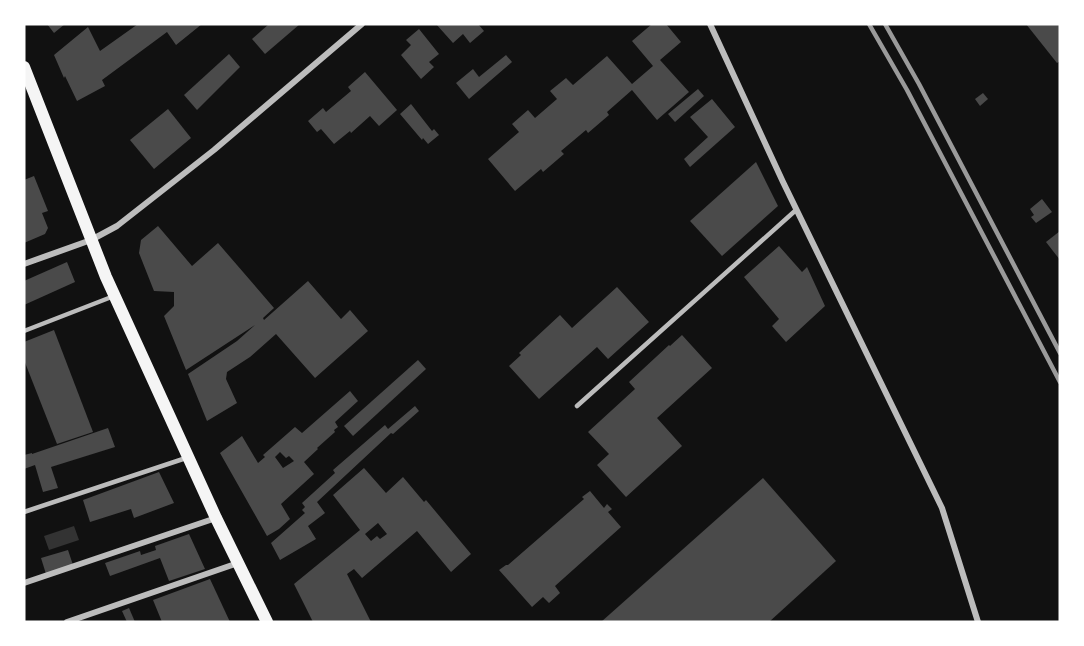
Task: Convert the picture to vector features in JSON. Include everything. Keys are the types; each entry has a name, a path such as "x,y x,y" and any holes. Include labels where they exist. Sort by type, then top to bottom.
{"main road":[{"path":"24,67 114,296 216,518 267,622"}],"street":[{"path":"24,264 91,240 117,225 214,150 362,24"},
{"path":"710,24 796,210 942,508 978,622"},
{"path":"24,583 216,518"},
{"path":"67,622 238,563"}],"lane":[{"path":"577,406 796,210"},
{"path":"24,331 114,296"},
{"path":"24,512 188,457"}],"shaded area":[{"path":"74,526 79,540 49,550 44,536"}],"building":[{"path":"47,24 65,24 54,33"},
{"path":"138,24 202,24 176,45 167,32 102,80 105,86 77,101 54,55 88,27 100,51"},
{"path":"269,24 300,24 265,54 252,39"},
{"path":"436,24 478,24 484,31 470,43 463,34 453,43"},
{"path":"652,24 666,24 681,42 660,60 689,92 657,120 632,90 607,112 609,115 561,151 564,154 543,172 541,169 515,191 488,159 519,132 512,124 528,110 535,118 557,99 550,91 566,78 573,85 607,56 632,84 653,66 632,41"},
{"path":"1026,24 1060,24 1060,61 1057,63"},
{"path":"419,29 439,54 429,62 434,67 421,79 401,55 411,45 406,40"},
{"path":"229,54 240,67 197,110 184,95"},
{"path":"506,55 512,62 469,99 456,83 473,69 479,77"},
{"path":"365,72 397,110 379,126 370,116 334,144 321,129 317,132 308,121 323,108 326,112 351,91 348,87"},
{"path":"698,89 704,96 675,122 668,114"},
{"path":"983,93 988,99 980,106 975,99"},
{"path":"712,99 735,127 690,167 684,159 708,137 690,117"},
{"path":"411,104 432,131 434,129 439,135 428,144 400,114"},
{"path":"168,109 191,138 154,169 130,140"},
{"path":"756,162 778,206 722,256 690,221"},
{"path":"34,176 48,211 42,213 48,228 45,234 24,243 24,180"},
{"path":"1042,199 1052,212 1036,223 1031,217 1034,215 1030,209"},
{"path":"158,226 192,266 218,243 274,308 263,318 264,320 308,281 341,319 350,310 368,331 315,378 276,334 250,357 227,372 226,379 237,403 207,421 188,374 237,341 255,325 186,370 164,316 174,306 174,292 154,291 139,253 141,240"},
{"path":"1060,231 1060,260 1046,242"},
{"path":"779,246 802,272 807,267 825,306 786,342 772,326 779,319 744,277"},
{"path":"67,262 75,282 24,305 24,281"},
{"path":"617,287 649,322 608,359 597,347 539,399 509,366 521,355 519,353 560,315 572,328"},
{"path":"54,330 93,432 57,444 24,360 24,342"},
{"path":"682,335 712,368 657,418 682,446 626,497 597,465 609,454 588,432 635,389 629,382"},
{"path":"418,360 426,369 353,436 344,426"},
{"path":"350,391 358,401 335,422 338,427 334,430 335,432 304,462 314,474 281,504 290,519 267,536 220,453 242,436 258,463 265,457 263,455 295,427 302,433","holes":["280,452 286,458 289,456 294,461 283,468 275,457"]},
{"path":"415,406 419,411 393,434 391,433 317,502 325,513 308,526 316,539 280,560 271,543 305,513 302,510 305,507 302,503 335,473 333,470 385,425 388,429"},
{"path":"108,428 115,447 51,467 58,488 43,492 35,465 24,469 24,455"},
{"path":"364,468 386,493 403,477 424,502 426,500 471,554 451,572 417,531 362,578 354,569 347,574 371,622 313,622 294,584 360,530 333,495","holes":["378,523 387,534 380,539 377,536 371,541 365,534"]},
{"path":"159,472 174,503 134,518 131,509 90,522 83,500"},
{"path":"763,478 836,561 769,622 601,622"},
{"path":"590,491 604,508 607,504 612,509 608,512 621,527 555,586 560,593 549,603 543,597 532,607 499,570 508,565 584,499 582,497"},
{"path":"189,534 205,569 169,581 160,558 110,576 105,563 140,551 141,555 156,550 155,546"},
{"path":"68,550 73,565 46,574 41,558"},
{"path":"210,579 230,622 162,622 153,600"},
{"path":"129,608 135,622 127,622 122,611"}],"railway":[{"path":"869,24 907,90 1060,382"},
{"path":"885,24 919,84 1060,353"}]}
